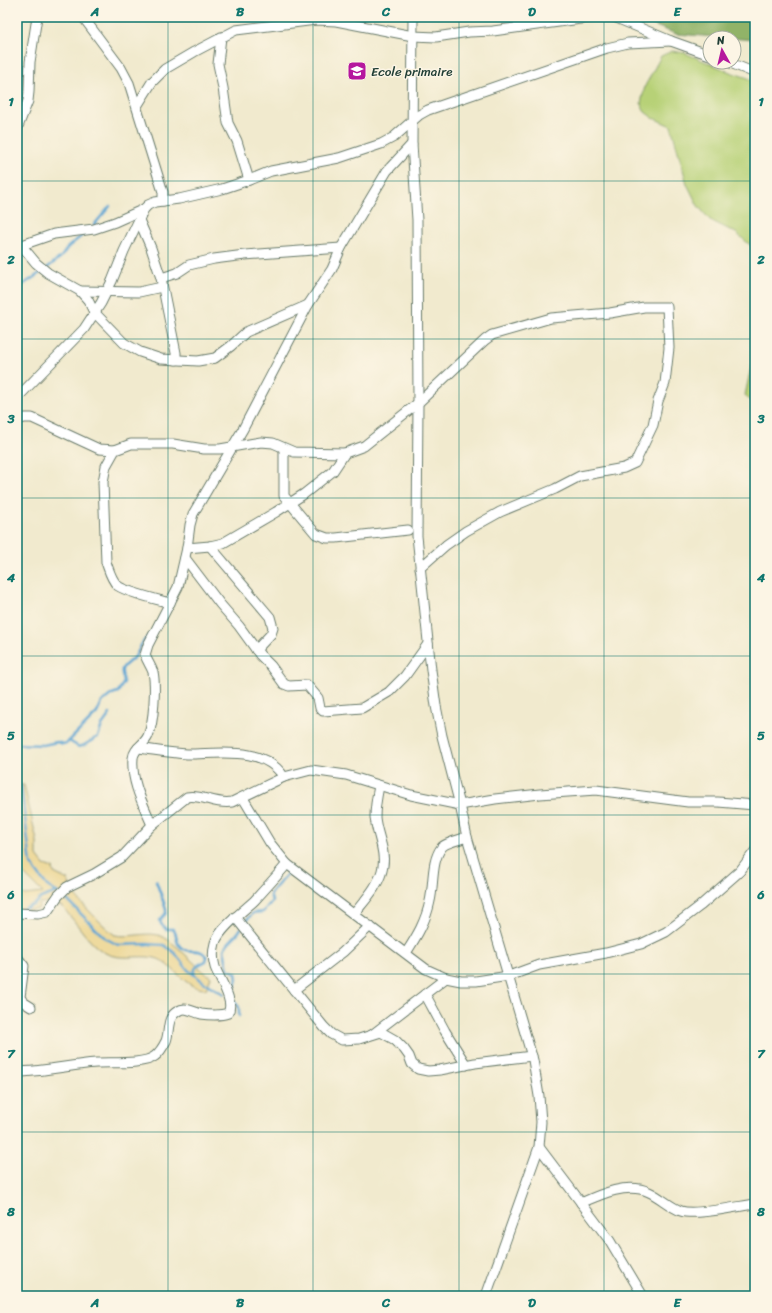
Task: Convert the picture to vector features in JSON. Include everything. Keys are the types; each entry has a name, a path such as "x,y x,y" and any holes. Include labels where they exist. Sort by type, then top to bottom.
{"street":[{"path":"17,129 30,92 30,62 37,17"},
{"path":"83,17 121,68 129,83 163,192 163,201"},
{"path":"413,17 412,144 417,220 417,536 431,670 442,736 467,837 532,1056 539,1096 541,1122 538,1147 486,1296"},
{"path":"137,106 160,72 236,30 316,20 336,21 413,36 447,36 595,17"},
{"path":"614,17 702,52"},
{"path":"221,37 218,64 228,123 237,141 249,180"},
{"path":"308,305 246,332 215,358 198,361 160,359 124,343 94,312 88,300 80,291 48,273 19,245 54,234 94,229 115,222 144,209 148,205 222,189 271,171 338,158 381,144 394,137 419,115 428,110 607,48 628,43 671,41"},
{"path":"742,68 755,73"},
{"path":"152,825 135,784 133,759 134,752 149,734 154,703 155,681 145,655 148,645 178,587 193,514 232,448 281,359 308,305 332,268 341,248 387,171 412,144"},
{"path":"17,398 84,329 107,292 144,209"},
{"path":"139,220 151,248 161,283 176,353 176,360"},
{"path":"80,291 139,292 161,283 188,265 214,259 245,255 341,248"},
{"path":"17,420 32,418 99,449 115,450 131,444 173,444 204,449 232,448 261,442 273,444 294,452 345,453 364,446 418,403 492,335 551,318 610,313 644,307 668,308 669,348 665,383 658,401 653,425 635,463 624,468 580,476 555,489 500,512 466,531 446,545 420,568"},
{"path":"284,449 284,496 316,534 327,538 336,538 408,530"},
{"path":"115,450 106,466 103,482 106,562 110,574 116,585 123,590 170,603"},
{"path":"187,548 223,543 290,503 333,471 345,453"},
{"path":"210,546 270,617 273,628 271,634 256,650"},
{"path":"185,558 284,684 289,686 308,685 318,698 320,708 323,711 362,708 389,692 405,676 428,644"},
{"path":"138,748 186,754 221,752 250,755 267,760 278,768 284,777"},
{"path":"17,914 38,914 48,912 58,896 66,887 94,874 122,857 152,825 187,797 193,796 224,803 232,802 284,777 311,770 346,775 411,795 460,805 525,795 596,790 688,802 718,802 755,805"},
{"path":"354,914 370,894 380,878 383,865 382,843 376,817 379,786"},
{"path":"243,798 270,843 286,864 426,969 446,978 461,981 476,981 508,976 539,965 606,953 641,944 666,932 700,906 740,871 755,851"},
{"path":"406,953 423,926 431,899 438,853 442,846 467,837"},
{"path":"17,1072 52,1070 96,1063 128,1062 149,1059 156,1055 166,1040 168,1026 172,1016 178,1010 188,1009 199,1013 212,1015 223,1015 228,1013 230,1006 226,990 215,966 215,942 234,917 254,901 286,864"},
{"path":"234,917 324,1027 336,1038 342,1040 359,1039 381,1032 395,1040 409,1056 412,1064 418,1069 428,1071 466,1064 532,1056"},
{"path":"294,990 343,952 370,926"},
{"path":"17,957 24,966 20,997 23,1002 31,1008"},
{"path":"372,1035 446,978"},
{"path":"425,994 466,1064"},
{"path":"538,1147 614,1248 643,1296"},
{"path":"581,1203 601,1194 634,1188 648,1192 682,1212 705,1212 755,1204"}],"green space":[{"path":"633,17 755,17 755,40 742,39 742,30 702,30 702,36 676,34"},
{"path":"672,51 685,53 702,60 702,70 725,70 755,82 755,249 736,233 710,220 698,206 687,184 671,126 653,118 645,112 641,103 645,86 661,56"},
{"path":"755,361 755,406 745,395 752,363"}],"sand":[{"path":"17,785 24,785 37,841 37,856 44,865 53,868 54,873 68,880 71,890 75,895 100,922 115,935 126,936 153,934 165,938 171,942 211,977 206,989 191,985 161,960 148,957 114,956 102,951 88,939 61,906 50,903 40,903 38,909 17,911 17,891 25,895 43,893 21,871 19,860 21,834 17,807"}],"waterway":[{"path":"94,225 110,206"},
{"path":"47,268 61,257 68,247 84,234"},
{"path":"17,289 43,271"},
{"path":"17,744 43,745 57,742 63,744 67,743 97,713 102,702 112,694 118,692 124,682 122,669 134,658 143,641 148,637"},
{"path":"69,741 79,747 98,737 102,725 110,714"},
{"path":"17,781 21,787 31,864 47,886 64,897 105,938 118,945 164,945 175,953 188,970 205,983 224,994"},
{"path":"243,924 253,913 263,912 272,901 270,894 287,874"},
{"path":"156,881 166,909 166,913 160,920 161,924 166,929 173,929 180,947 189,951 201,952 207,957 206,961 196,967 194,974"},
{"path":"21,910 35,904 41,898 57,892"},
{"path":"232,998 237,979 236,973 228,969 224,950 227,944 241,928"},
{"path":"232,999 239,1007 239,1016"}],"place":[{"name":"Ecole primaire","path":"357,71"}]}
